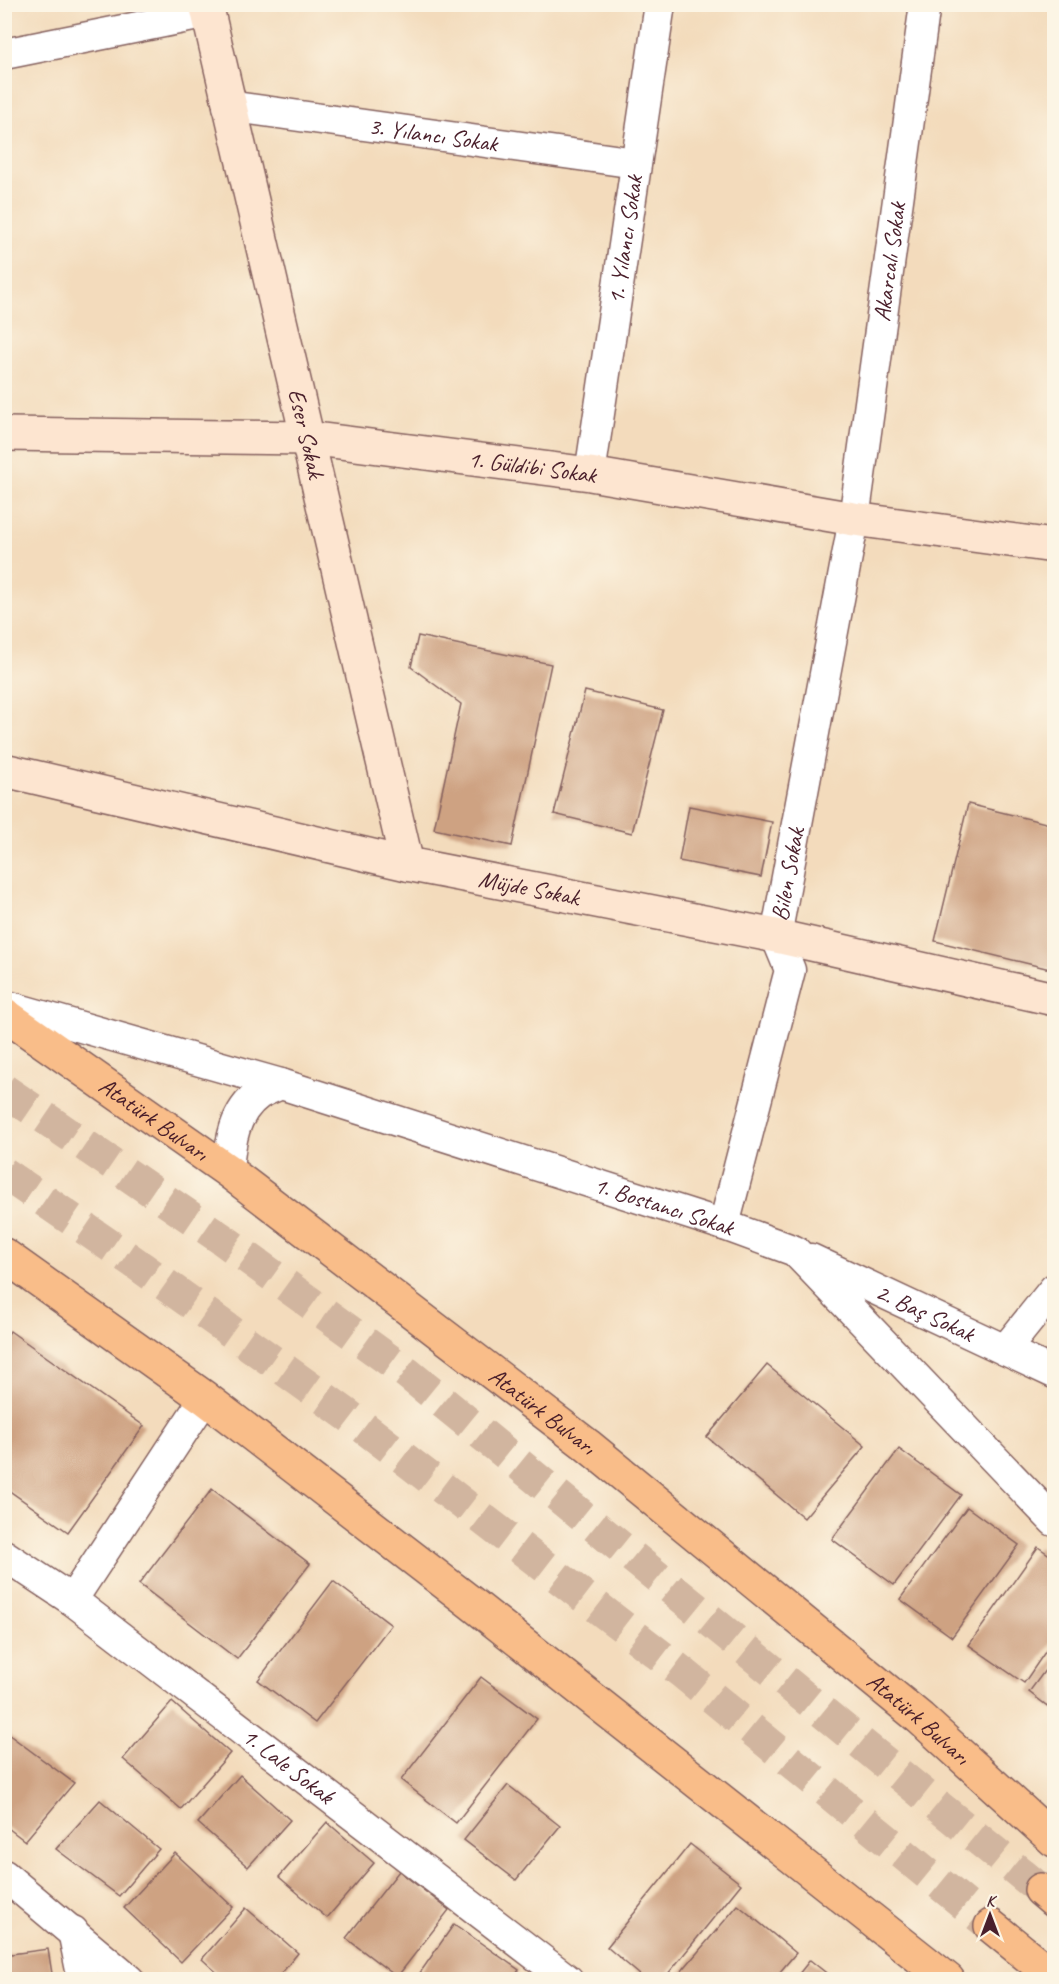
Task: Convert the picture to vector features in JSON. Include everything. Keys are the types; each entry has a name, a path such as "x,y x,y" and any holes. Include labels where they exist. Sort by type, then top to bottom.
{"highway":[{"name":"Atatürk Bulvarı","path":"4,1014 228,1171 587,1444 920,1718 1054,1840"},
{"path":"4,1255 205,1398 470,1602 948,1980"},
{"path":"992,1926 1054,1977"}],"street":[{"name":"1. Yılancı Sokak","path":"590,474 660,4"},
{"name":"Akarcalı Sokak","path":"854,519 925,4"},
{"path":"4,54 208,7"},
{"name":"Eser Sokak","path":"208,7 228,106 308,438 406,864"},
{"name":"3. Yılancı Sokak","path":"228,106 636,163"},
{"name":"1. Güldibi Sokak","path":"4,434 308,438 590,474 854,519 1054,546"},
{"name":"Bilen Sokak","path":"724,1225 790,970 776,936 854,519"},
{"name":"Müjde Sokak","path":"4,770 406,864 776,936 1054,999"},
{"name":"1. Bostancı Sokak","path":"4,1005 281,1084 724,1225 795,1251 1054,1521"},
{"path":"228,1171 230,1143 239,1116 259,1095 281,1084"},
{"name":"2. Baş Sokak","path":"795,1251 1054,1373"},
{"path":"1005,1350 1054,1289"},
{"path":"72,1600 205,1398"},
{"name":"1. Lale Sokak","path":"4,1555 72,1600 568,1980"},
{"path":"4,1875 129,1980"},
{"path":"73,1931 83,1980"}],"building":[{"path":"418,636 551,664 512,846 434,829 461,704 411,667"},
{"path":"585,691 663,710 632,833 554,814"},
{"path":"968,804 1054,825 1054,970 935,941"},
{"path":"689,806 772,822 761,877 679,861"},
{"path":"10,1331 144,1426 68,1532 4,1487 4,1339"},
{"path":"767,1365 865,1446 804,1518 707,1437"},
{"path":"899,1449 961,1495 894,1585 832,1539"},
{"path":"212,1489 310,1564 237,1659 139,1584"},
{"path":"967,1507 1019,1545 952,1637 900,1599"},
{"path":"1038,1547 1054,1558 1054,1639 1024,1683 969,1645"},
{"path":"333,1581 391,1625 315,1723 258,1680"},
{"path":"1054,1658 1054,1711 1029,1692"},
{"path":"481,1677 537,1719 456,1823 401,1780"},
{"path":"172,1702 230,1753 181,1809 123,1759"},
{"path":"4,1731 74,1783 25,1841 4,1825"},
{"path":"240,1775 290,1820 248,1867 198,1823"},
{"path":"508,1785 560,1826 516,1880 464,1840"},
{"path":"100,1800 159,1849 119,1896 56,1849"},
{"path":"327,1822 374,1863 327,1918 279,1877"},
{"path":"690,1844 741,1884 663,1980 646,1980 607,1947"},
{"path":"175,1853 233,1907 181,1962 124,1908"},
{"path":"399,1871 449,1910 397,1977 346,1938"},
{"path":"738,1905 796,1953 773,1980 674,1980"},
{"path":"246,1908 298,1953 276,1980 225,1980 202,1959"},
{"path":"454,1924 519,1970 512,1980 415,1980"},
{"path":"48,1949 53,1980 4,1980 4,1955"},
{"path":"810,1960 835,1980 794,1980"}],"tunnel":[{"path":"4,1090 222,1239 407,1373 1041,1890"},
{"path":"4,1173 131,1260 349,1416 683,1673 991,1926"}]}
